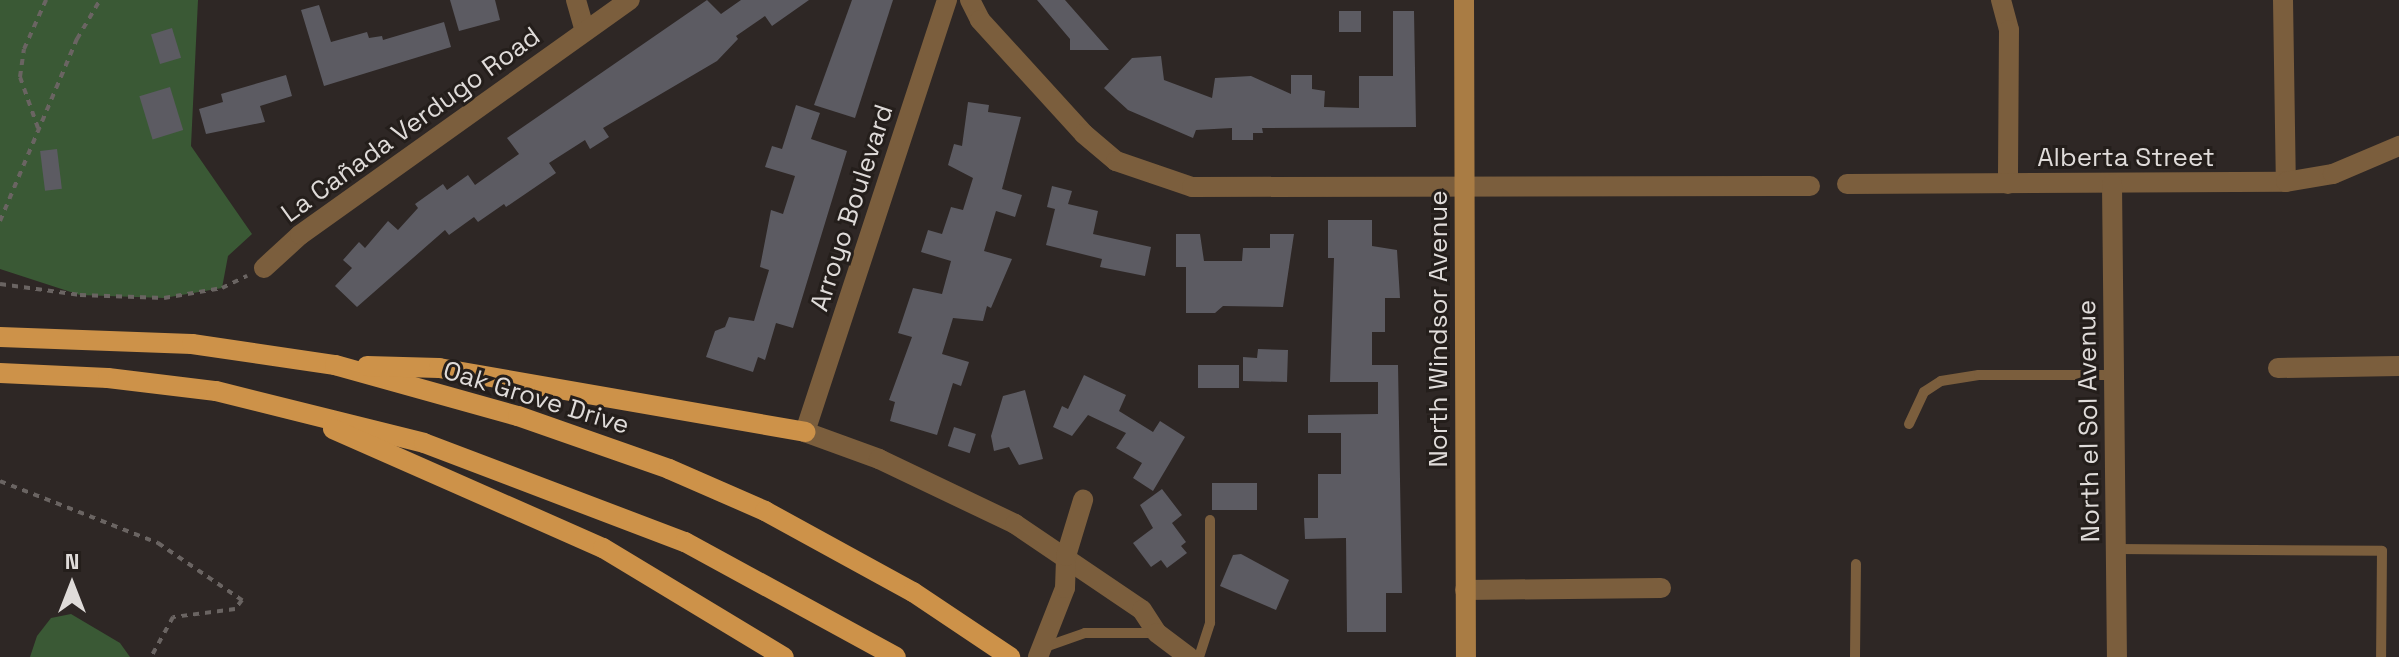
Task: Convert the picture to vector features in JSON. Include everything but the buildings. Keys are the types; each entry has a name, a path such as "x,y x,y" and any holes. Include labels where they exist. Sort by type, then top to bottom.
{"main road":[{"name":"Oak Grove Drive","path":"0,337 192,344 335,365 518,416 669,469 765,511 913,592 1010,657"},
{"path":"335,365 439,368 805,432"},
{"path":"0,373 108,378 201,389 424,443 554,488 685,542 896,657"},
{"path":"297,411 603,548 784,657"}],"street":[{"path":"576,0 585,31"},
{"name":"La Cañada Verdugo Road","path":"264,268 300,235 630,0"},
{"name":"Arroyo Boulevard","path":"805,432 947,0"},
{"path":"970,0 980,20 1084,134 1116,161 1145,175 1204,187 1810,186"},
{"name":"North Windsor Avenue","path":"1464,0 1466,657"},
{"path":"2001,0 2009,30 2008,184"},
{"path":"2283,0 2286,182"},
{"name":"Alberta Street","path":"1847,184 2286,182 2333,174 2399,146"},
{"name":"North el Sol Avenue","path":"2112,184 2117,657"},
{"path":"2278,368 2399,366"},
{"path":"805,432 935,484 1066,556 1142,610 1157,633 1189,657"},
{"path":"1041,652 1065,588 1066,556 1083,500"},
{"path":"1465,590 1661,588"}],"lane":[{"path":"1909,424 1924,392 1941,381 1979,375 2114,375"},
{"path":"1199,657 1210,623 1210,520"},
{"path":"2116,549 2382,551 2381,657"},
{"path":"1855,657 1856,564"},
{"path":"1041,652 1085,633 1157,633"}],"path":[{"path":"39,131 20,77 24,49 46,0"},
{"path":"0,221 77,39 100,0"},
{"path":"0,284 80,295 164,298 222,288 264,268"},
{"path":"0,481 144,536 242,600 235,609 173,617 151,657"}],"green space":[{"path":"0,0 198,0 191,146 252,234 228,256 222,288 164,298 80,295 0,269"},
{"path":"71,614 120,643 130,657 30,657 37,636 51,618"}]}
